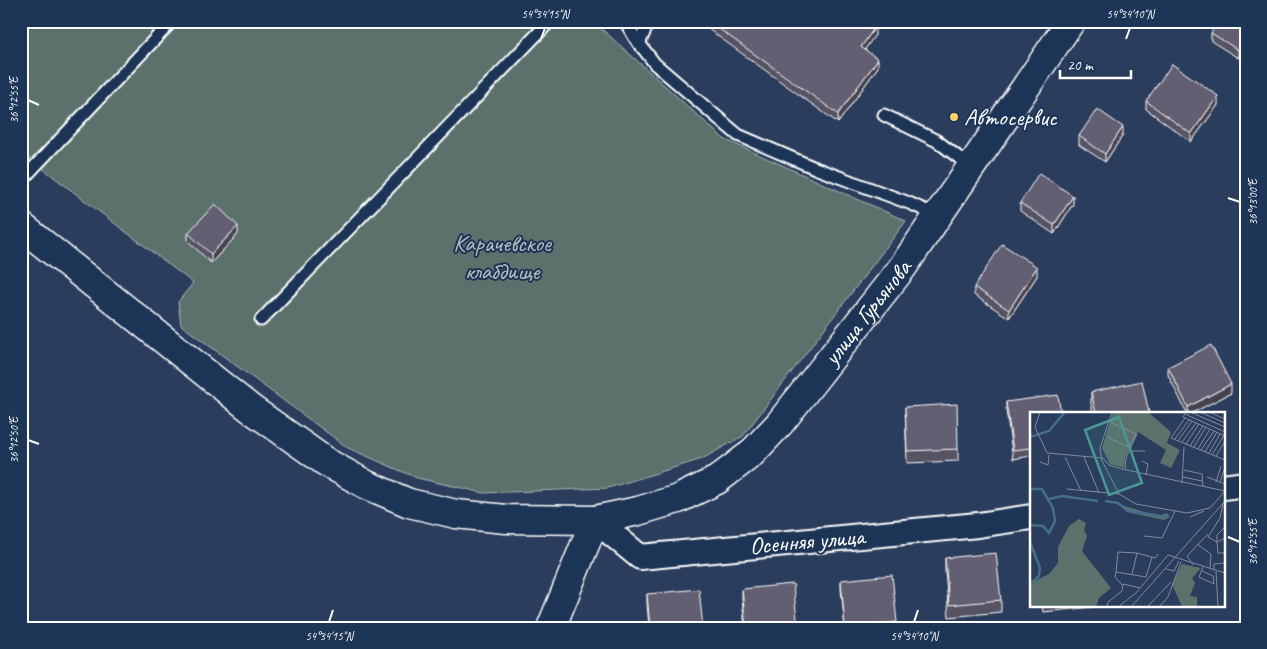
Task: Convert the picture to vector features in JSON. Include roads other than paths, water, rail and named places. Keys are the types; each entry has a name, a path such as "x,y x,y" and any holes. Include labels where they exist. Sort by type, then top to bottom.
{"street":[{"name":"улица Гурьянова","path":"21,226 251,409 326,462 367,485 409,503 456,514 506,519 595,520 678,500 717,480 751,454 780,423 902,268 1071,21"},
{"path":"1224,487 1246,484"},
{"name":"Осенняя улица","path":"595,520 640,557 978,525 1030,517"},
{"path":"551,628 595,520"}],"lane":[{"path":"21,181 172,21"},
{"path":"262,320 550,21"},
{"path":"625,21 639,44 656,64 738,135 815,168 909,203 938,216"},
{"path":"639,44 649,21"},
{"path":"884,115 937,141 971,167"}],"place":[{"name":"Автосервис","path":"954,117"}],"park label":[{"name":"Карачевское клабдище","path":"502,257"}]}
